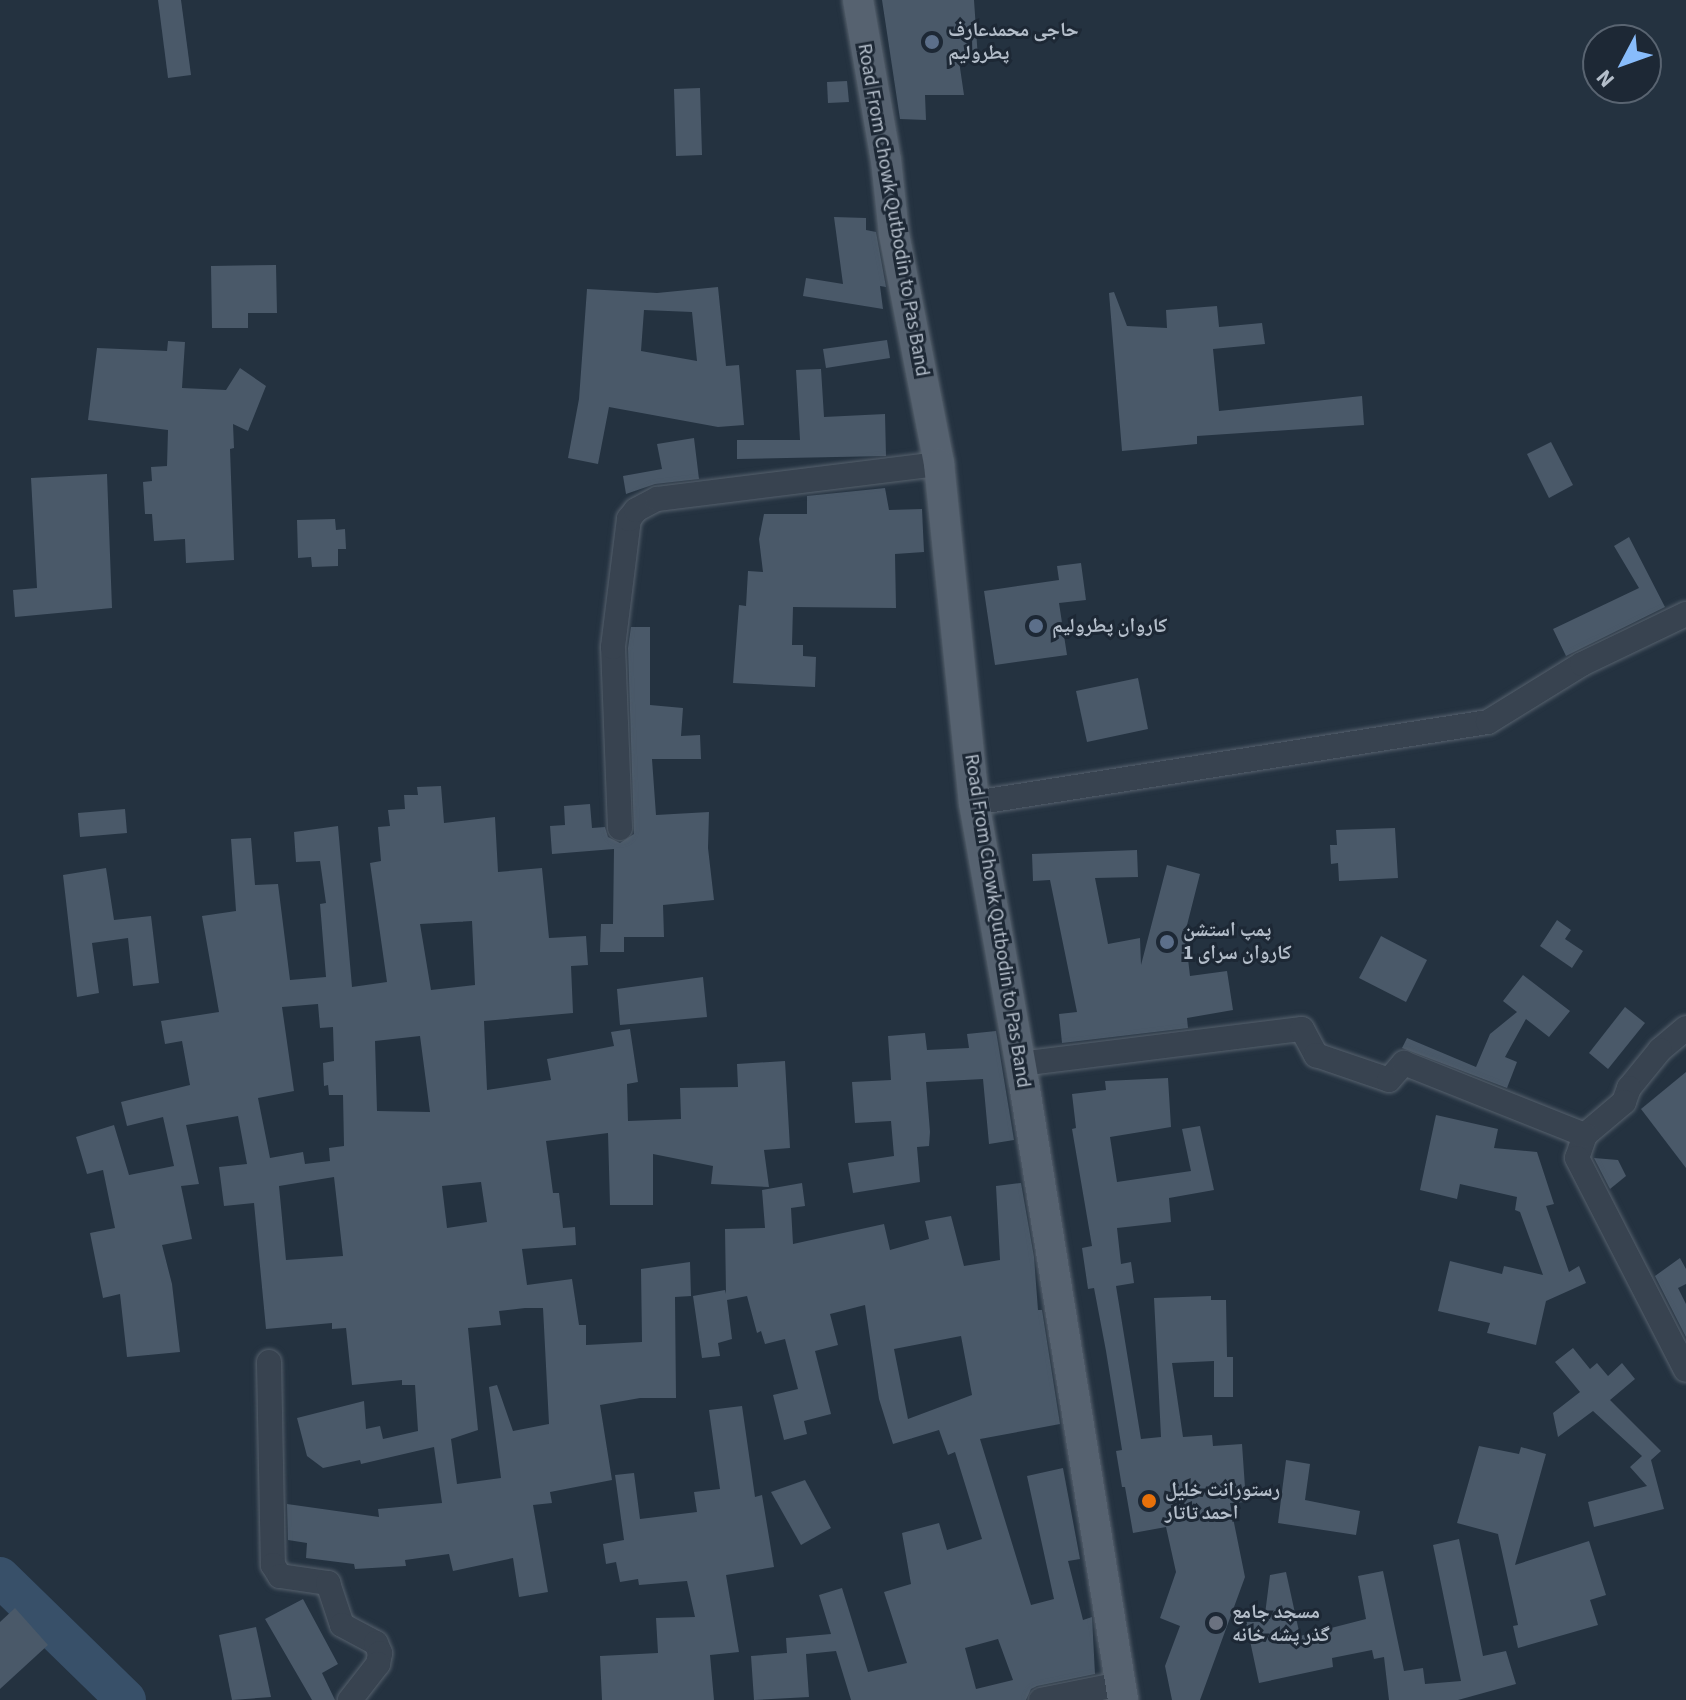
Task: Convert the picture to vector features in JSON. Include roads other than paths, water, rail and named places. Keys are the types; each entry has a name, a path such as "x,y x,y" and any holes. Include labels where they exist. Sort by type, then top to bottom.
{"main road":[{"name":"Road From Chowk Qutbodin to Pas Band","path":"858,0 886,160 894,234 939,464 974,803 1020,1064 1121,1692"}],"street":[{"path":"620,828 613,647 629,519 636,510 657,499 939,464"},
{"path":"974,803 1488,722 1582,664 1686,614"},
{"path":"1020,1064 1302,1029 1316,1055 1389,1080 1404,1063 1585,1135"},
{"path":"1685,1032 1660,1050 1629,1088 1624,1102 1585,1135 1577,1158 1686,1370"},
{"path":"269,1362 273,1565 280,1576 328,1583 342,1625 376,1643 380,1653 378,1664 350,1700"},
{"path":"1041,1700 1121,1692"}],"waterway":[{"path":"0,1577 126,1700"}],"place":[{"name":"حاجی محمدعارف پطرولیم","path":"932,42"},
{"name":"کاروان پطرولیم","path":"1036,626"},
{"name":"پمپ استشن کاروان سرای 1","path":"1167,942"},
{"name":"رستورانت خلیل احمد تاتار","path":"1149,1501"},
{"name":"مسجد جامع گذر پشه خانه","path":"1216,1623"}]}
